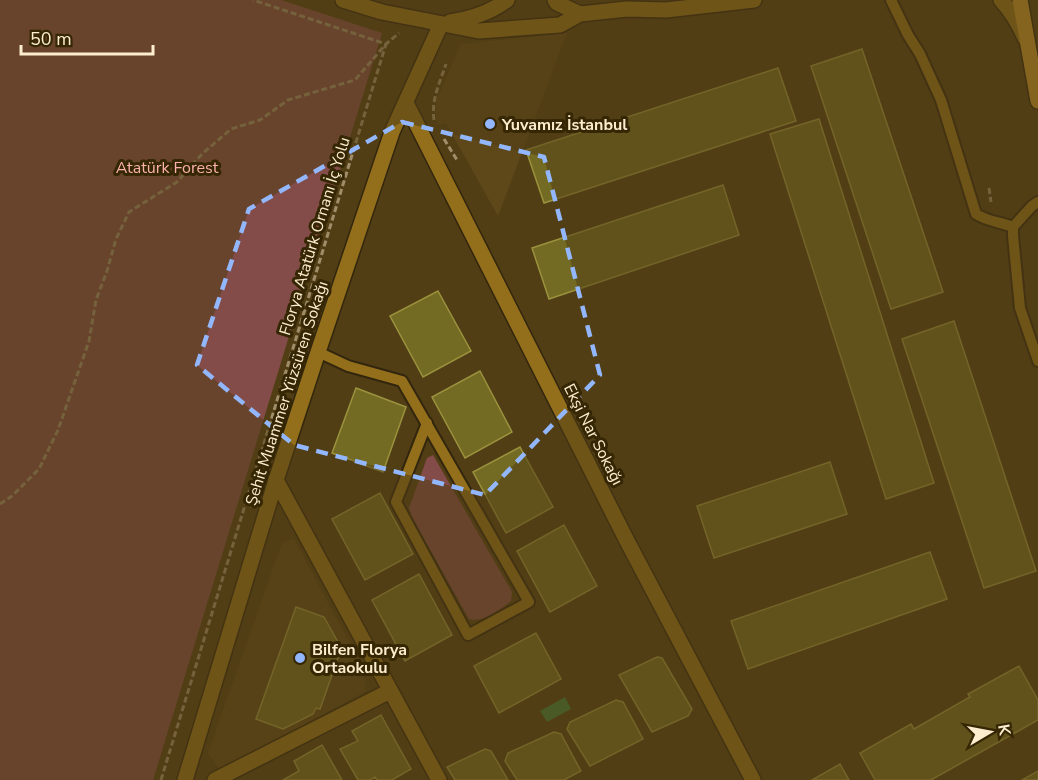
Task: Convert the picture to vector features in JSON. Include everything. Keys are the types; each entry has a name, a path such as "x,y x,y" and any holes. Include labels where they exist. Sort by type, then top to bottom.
{"main road":[{"path":"1020,0 1038,101"}],"street":[{"path":"343,0 382,12 478,31 560,25 580,14 627,9 665,0"},
{"path":"441,24 471,19 507,0"},
{"path":"555,0 580,14"},
{"path":"627,9 666,10 754,0"},
{"path":"1001,0 1028,44"},
{"name":"Şehit Muammer Yüzsüren Sokağı","path":"185,780 276,480 392,132 441,24"},
{"name":"Ekşi Nar Sokağı","path":"406,103 626,539 753,780"},
{"path":"276,480 439,780"},
{"path":"215,780 390,691"}],"lane":[{"path":"891,0 941,100 976,213 984,219 999,221 1013,227"},
{"path":"1038,202 1013,227 1020,308 1038,361"},
{"path":"318,352 348,366 402,381 427,423 529,602 468,635 396,502 427,423"}],"path":[{"path":"253,0 386,44"},
{"path":"0,504 12,496 39,469 58,430 89,341 96,300 116,239 129,212 177,182 202,154 231,129 260,120 288,100 355,80 397,33 408,31"},
{"name":"Florya Atatürk Ornanı İç Yolu","path":"161,780 386,44"},
{"path":"438,127 434,121 432,109 446,64"},
{"path":"441,133 457,160"},
{"path":"989,188 991,202"}],"highlighted area":[{"path":"402,122 544,157 600,375 485,495 294,445 197,365 249,209"}],"shaded area":[{"name":"Yuvamız İstanbul","path":"567,33 498,216 446,123 438,125 435,113 437,99 461,44"},
{"name":"Bilfen Florya Ortaokulu","path":"294,539 363,668 366,691 220,770 208,753 282,543"},
{"path":"565,697 571,709 547,722 540,711"}],"green space":[{"name":"Atatürk Forest","path":"0,0 281,0 382,33 153,780 0,780"},
{"path":"433,455 512,592 511,601 491,615 480,619 469,619 409,508 427,458"}],"building":[{"path":"862,49 943,292 891,309 811,66"},
{"path":"778,68 796,121 544,203 526,150"},
{"path":"819,119 934,483 886,499 770,134"},
{"path":"723,185 739,235 549,299 532,248"},
{"path":"438,291 471,351 423,377 390,316"},
{"path":"954,321 1036,571 984,588 902,339"},
{"path":"480,371 512,432 465,458 432,397"},
{"path":"356,388 406,407 383,472 332,453"},
{"path":"520,447 553,507 506,533 473,472"},
{"path":"830,462 847,514 714,558 697,506"},
{"path":"380,493 413,554 365,580 332,519"},
{"path":"564,525 597,586 550,612 517,551"},
{"path":"930,552 947,599 748,669 731,621"},
{"path":"419,574 452,635 405,661 372,600"},
{"path":"296,607 324,617 339,644 335,653 339,655 320,709 316,708 313,714 283,729 256,719"},
{"path":"536,633 561,679 499,713 474,666"},
{"path":"657,657 662,658 692,709 688,716 652,732 619,675"},
{"path":"1019,666 1038,700 1038,720 931,780 875,780 860,753 911,724 914,729 970,697 968,694"},
{"path":"616,700 623,702 643,739 590,766 567,729 570,722"},
{"path":"381,715 411,769 392,780 377,780 375,777 370,780 358,780 340,749 358,741 352,731"},
{"path":"554,732 561,734 581,771 564,780 517,780 505,761 508,753"},
{"path":"322,745 342,780 283,780 299,771 294,761"},
{"path":"485,749 491,751 508,780 455,780 447,767"},
{"path":"840,764 849,780 812,780"},
{"path":"1038,771 1038,780 1022,780"}],"place":[{"name":"Yuvamız İstanbul","path":"490,124"},
{"name":"Bilfen Florya Ortaokulu","path":"300,658"}]}
